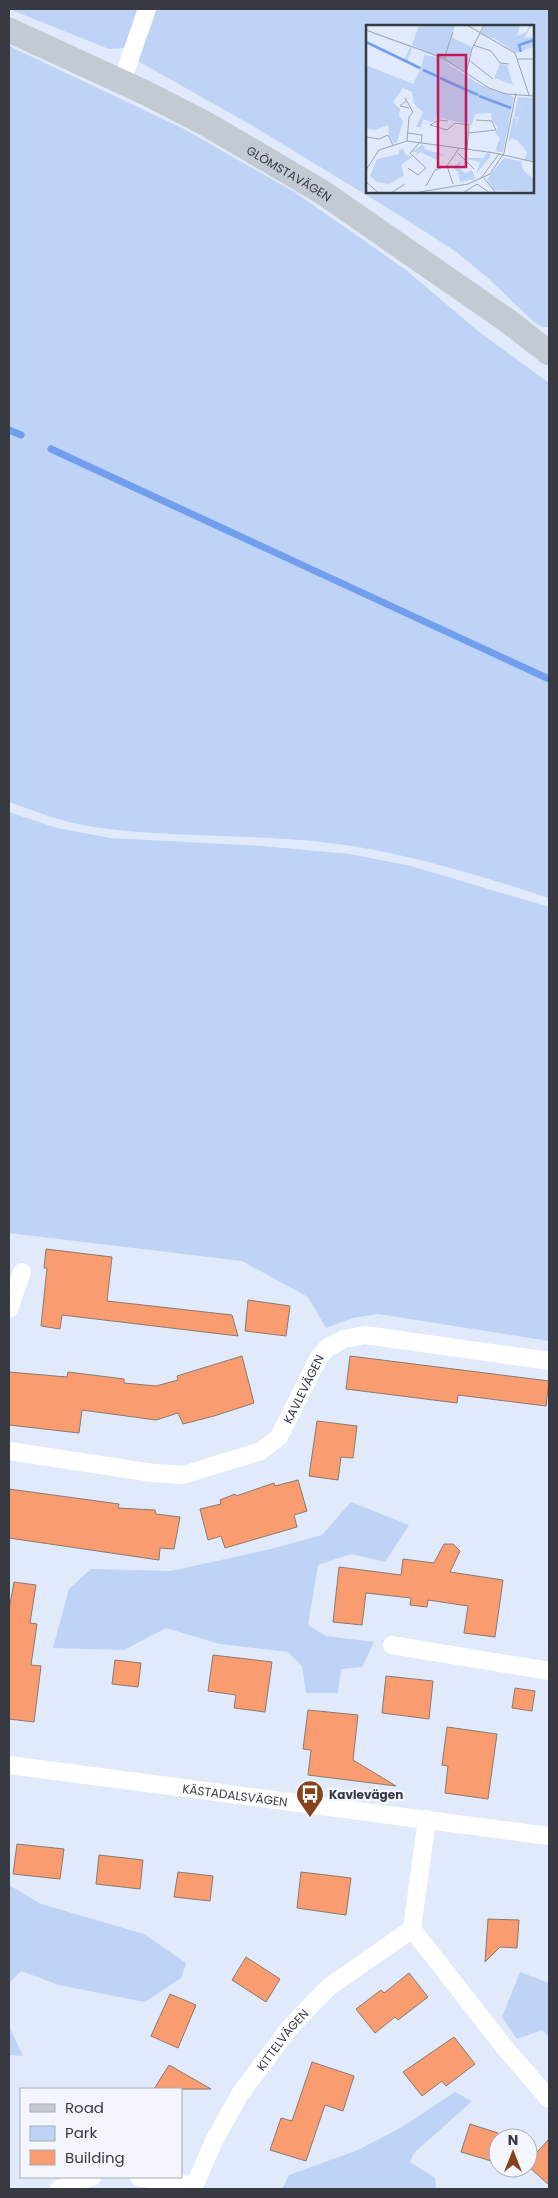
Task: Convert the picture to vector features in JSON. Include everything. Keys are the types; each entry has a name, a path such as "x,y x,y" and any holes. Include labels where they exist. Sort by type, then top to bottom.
{"main road":[{"name":"GLÖMSTAVÄGEN","path":"9,30 122,81 208,125 322,192 508,321 549,353"}],"street":[{"path":"122,81 147,9"},
{"path":"9,1309 22,1272"},
{"name":"KAVLEVÄGEN","path":"9,1451 153,1473 183,1475 261,1451 279,1437 318,1359 327,1348 344,1338 365,1334 549,1361"},
{"path":"392,1645 549,1671"},
{"name":"KÄSTADALSVÄGEN","path":"9,1765 549,1836"},
{"path":"427,1819 412,1929 505,2048 549,2099"},
{"name":"KITTELVÄGEN","path":"144,2178 193,2188 214,2141 240,2094 290,2027 329,1987 412,1929"},
{"path":"59,2189 89,2178"}],"green space":[{"path":"9,9 141,9 127,48 109,49"},
{"path":"152,9 549,9 549,327 543,327 534,322 489,279 455,251 258,129 138,61"},
{"path":"9,46 184,129 296,193 406,270 478,331 549,383 549,898 452,868 352,846 286,839 154,833 88,826 48,816 9,802"},
{"path":"9,812 57,828 110,838 262,846 350,854 411,866 549,907 549,1341 378,1314 352,1318 326,1328 308,1297 242,1261 9,1233"},
{"path":"351,1502 409,1525 385,1562 351,1554 318,1565 308,1625 326,1636 374,1642 362,1667 341,1669 338,1693 306,1693 302,1666 288,1652 220,1644 166,1628 124,1650 53,1648 69,1589 91,1569 171,1571 271,1549 322,1535"},
{"path":"9,1885 41,1904 144,1934 186,1963 181,1978 145,2002 59,1985 21,1971 9,1983"},
{"path":"520,1972 549,1983 549,2037 542,2030 517,2039 502,2017"},
{"path":"9,2026 23,2056 9,2055"},
{"path":"455,2092 472,2101 414,2153 410,2162 435,2178 436,2189 282,2189 289,2175 358,2150 402,2127"}],"building":[{"path":"46,1249 112,1257 107,1301 232,1315 238,1336 62,1315 60,1329 41,1326 47,1268 44,1268"},
{"path":"248,1300 290,1306 286,1336 245,1331"},
{"path":"242,1356 254,1403 214,1416 183,1424 178,1413 156,1420 82,1410 79,1433 9,1425 9,1372 67,1377 68,1372 124,1379 124,1383 156,1386 178,1380 177,1376"},
{"path":"350,1356 549,1381 546,1406 458,1395 457,1403 346,1389"},
{"path":"317,1421 357,1426 353,1458 341,1457 338,1480 309,1476"},
{"path":"298,1480 307,1511 294,1515 297,1527 225,1548 221,1536 208,1540 200,1509 221,1504 220,1500 235,1494 236,1496 274,1483 275,1486"},
{"path":"9,1489 119,1504 118,1508 155,1510 156,1514 180,1517 174,1549 160,1548 159,1560 9,1538"},
{"path":"444,1544 453,1544 460,1551 450,1572 503,1580 495,1637 464,1633 468,1606 428,1600 427,1607 410,1605 411,1598 366,1593 362,1625 333,1622 339,1567 401,1575 403,1559 434,1563"},
{"path":"14,1582 36,1585 30,1623 37,1624 31,1665 41,1666 34,1722 9,1719 9,1610"},
{"path":"213,1655 272,1662 265,1712 234,1708 236,1695 208,1691"},
{"path":"115,1660 141,1663 138,1687 112,1684"},
{"path":"386,1676 433,1681 429,1719 382,1713"},
{"path":"515,1688 535,1691 532,1711 512,1708"},
{"path":"308,1710 358,1715 353,1760 396,1786 308,1775 311,1750 303,1749"},
{"path":"447,1727 497,1734 488,1799 445,1793 448,1766 442,1765"},
{"path":"17,1844 64,1849 60,1879 13,1874"},
{"path":"99,1855 143,1860 140,1889 96,1884"},
{"path":"178,1872 213,1876 210,1901 174,1897"},
{"path":"301,1872 351,1878 346,1915 297,1908"},
{"path":"488,1919 519,1920 517,1948 500,1947 485,1962"},
{"path":"246,1957 280,1979 266,2002 232,1980"},
{"path":"409,1973 428,1997 398,2020 395,2017 375,2033 356,2009 381,1990 384,1993"},
{"path":"170,1994 196,2005 178,2048 151,2036"},
{"path":"454,2037 475,2064 446,2086 442,2081 422,2096 403,2072"},
{"path":"312,2062 354,2076 343,2111 325,2105 306,2161 270,2150 281,2118 292,2121"},
{"path":"169,2065 211,2089 182,2089 155,2088"},
{"path":"470,2124 488,2130 488,2160 461,2152"},
{"path":"549,2139 549,2185 538,2175 538,2151"}],"waterway":[{"path":"9,430 21,435"},
{"path":"51,449 549,679"}],"place":[{"name":"Kavlevägen","path":"310,1818"}]}
